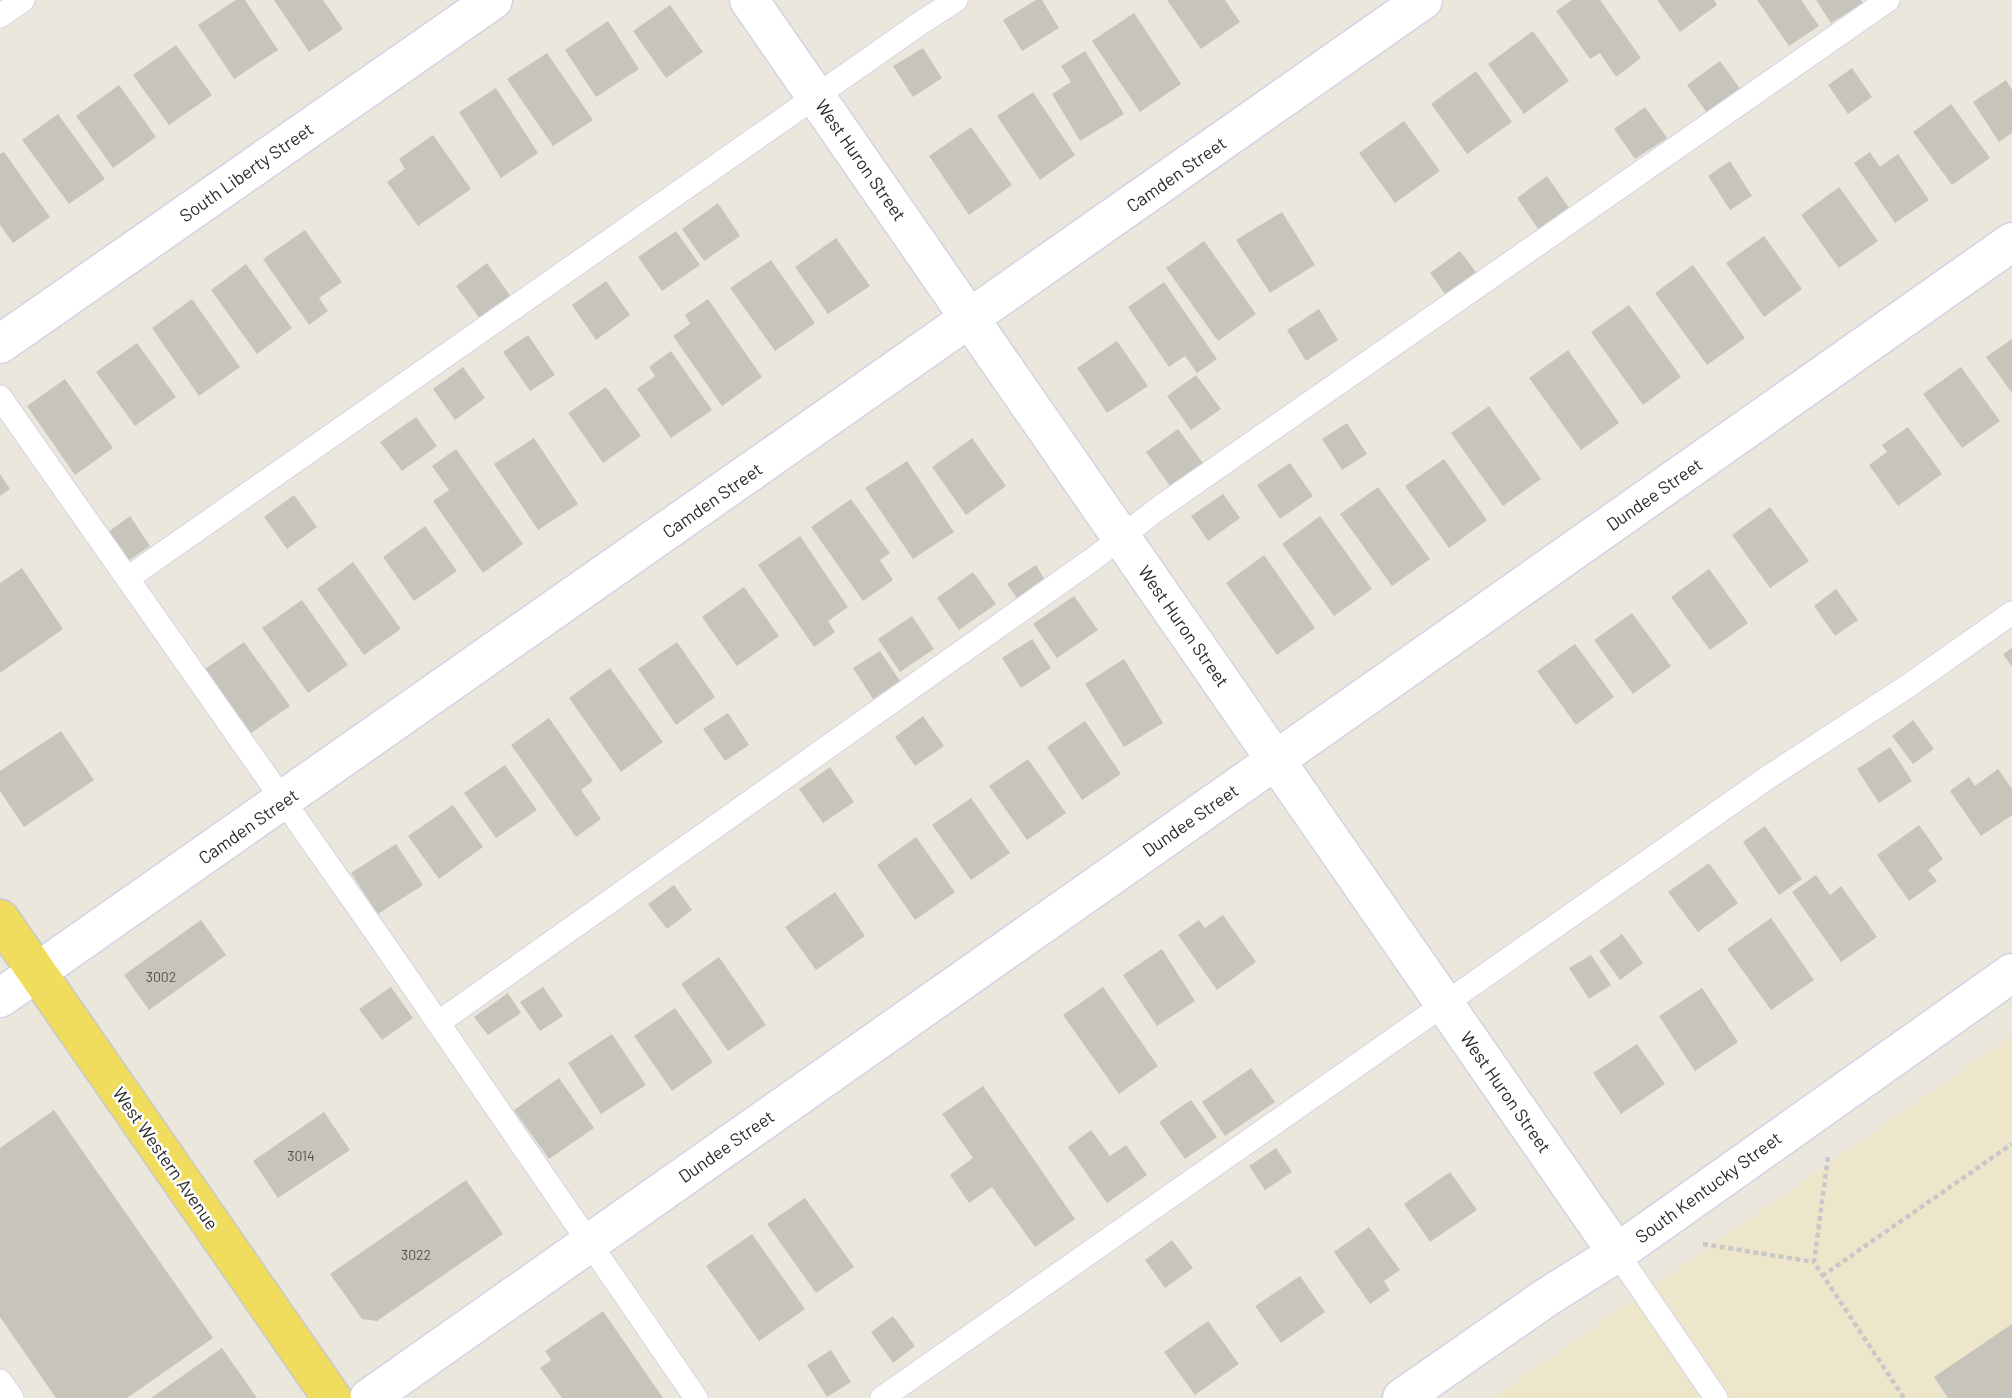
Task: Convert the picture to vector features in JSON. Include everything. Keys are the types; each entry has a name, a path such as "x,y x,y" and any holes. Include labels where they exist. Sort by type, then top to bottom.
{"main road":[{"name":"West Western Avenue","path":"0,919 332,1398"}],"street":[{"name":"South Liberty Street","path":"0,344 493,0"},
{"name":"West Huron Street","path":"749,0 1617,1253"},
{"name":"Camden Street","path":"0,998 1423,0"},
{"name":"Dundee Street","path":"369,1398 2012,242"},
{"name":"South Kentucky Street","path":"1402,1398 1547,1297 1617,1253 2012,973"}],"lane":[{"path":"0,16 23,0"},
{"path":"128,578 956,0"},
{"path":"438,1023 1171,500 1888,0"},
{"path":"0,397 438,1023 696,1398"},
{"path":"882,1398 1766,778 1908,686 2012,613"},
{"path":"1617,1253 1716,1398"},
{"path":"0,1381 12,1398"}],"path":[{"path":"1822,1276 2012,1144"},
{"path":"1828,1157 1814,1262 1905,1398"},
{"path":"1703,1244 1814,1262"}],"shaded area":[{"path":"2012,1036 2012,1398 1493,1398"}],"building":[{"path":"236,0 245,0 278,50 234,79 198,25"},
{"path":"274,0 323,0 343,29 309,52"},
{"path":"1036,0 1042,0 1059,28 1022,51 1003,20"},
{"path":"1167,0 1225,0 1240,22 1201,49"},
{"path":"1572,0 1600,0 1641,58 1616,77 1600,53 1590,59 1556,11"},
{"path":"1657,0 1714,0 1717,5 1680,32"},
{"path":"1757,0 1801,0 1819,26 1789,46"},
{"path":"1816,0 1861,0 1863,3 1831,23"},
{"path":"670,5 703,52 666,78 633,31"},
{"path":"1134,13 1181,84 1140,112 1092,41"},
{"path":"608,21 639,69 596,97 565,50"},
{"path":"1533,31 1569,81 1524,114 1488,64"},
{"path":"176,45 212,95 169,125 133,75"},
{"path":"923,48 942,78 913,97 893,66"},
{"path":"1085,51 1124,114 1080,141 1052,94 1071,82 1061,66"},
{"path":"547,53 593,120 553,146 507,79"},
{"path":"1720,61 1743,93 1710,117 1687,85"},
{"path":"1852,68 1872,97 1848,114 1828,85"},
{"path":"1476,71 1512,122 1467,154 1431,104"},
{"path":"2006,80 2012,90 2012,133 1999,142 1973,102"},
{"path":"119,85 156,137 113,168 76,116"},
{"path":"496,88 538,153 501,178 459,112"},
{"path":"1033,92 1075,155 1040,180 997,116"},
{"path":"1951,104 1990,158 1952,185 1913,132"},
{"path":"1645,107 1667,138 1635,159 1614,129"},
{"path":"58,114 105,179 69,204 22,140"},
{"path":"1404,121 1440,171 1395,203 1359,153"},
{"path":"971,127 1012,185 969,215 929,156"},
{"path":"433,135 471,189 418,226 387,182 405,169 399,159"},
{"path":"4,152 50,217 13,243 0,225 0,154"},
{"path":"1870,152 1880,167 1898,154 1929,200 1895,223 1854,163"},
{"path":"1730,161 1752,196 1730,210 1708,176"},
{"path":"1547,176 1569,208 1538,229 1517,198"},
{"path":"1839,187 1878,241 1839,268 1801,215"},
{"path":"718,203 740,236 704,261 682,229"},
{"path":"1282,212 1315,265 1270,293 1236,240"},
{"path":"305,230 342,282 319,298 328,311 309,325 263,259"},
{"path":"676,231 700,265 662,291 638,257"},
{"path":"1764,236 1802,289 1764,317 1726,263"},
{"path":"836,238 870,286 828,314 795,267"},
{"path":"1204,241 1256,314 1218,341 1166,268"},
{"path":"1460,251 1479,276 1448,298 1430,273"},
{"path":"771,260 815,323 775,351 730,288"},
{"path":"487,263 514,301 483,323 456,286"},
{"path":"246,264 292,328 257,354 211,290"},
{"path":"1693,265 1745,338 1707,365 1655,293"},
{"path":"606,281 630,315 596,340 572,305"},
{"path":"1164,282 1217,359 1197,373 1185,356 1169,367 1128,307"},
{"path":"192,299 240,367 199,396 152,328"},
{"path":"708,299 762,377 722,406 673,336 690,324 685,315"},
{"path":"1629,305 1681,377 1643,405 1591,332"},
{"path":"1319,309 1338,340 1306,361 1287,330"},
{"path":"528,335 555,375 530,391 503,352"},
{"path":"2012,339 2012,393 1986,357"},
{"path":"1117,341 1148,386 1107,413 1077,368"},
{"path":"137,343 176,397 135,426 96,372"},
{"path":"1568,350 1619,423 1581,450 1529,378"},
{"path":"671,351 712,410 671,438 637,389 655,376 649,367"},
{"path":"463,367 485,398 455,420 433,389"},
{"path":"1961,367 2000,421 1962,448 1923,394"},
{"path":"1196,375 1221,409 1191,430 1167,396"},
{"path":"65,379 113,448 75,475 27,406"},
{"path":"606,387 641,436 603,463 568,413"},
{"path":"1489,406 1541,479 1503,506 1451,433"},
{"path":"416,417 437,446 402,471 380,442"},
{"path":"1347,423 1367,454 1342,470 1322,439"},
{"path":"1908,427 1942,474 1898,506 1869,465 1887,452 1882,445"},
{"path":"1178,429 1205,466 1172,489 1146,452"},
{"path":"534,438 578,504 538,530 494,464"},
{"path":"972,438 1006,486 966,515 932,467"},
{"path":"456,449 523,544 483,573 433,501 449,490 432,466"},
{"path":"1444,459 1487,520 1449,548 1405,486"},
{"path":"907,461 954,532 913,559 865,488"},
{"path":"1290,463 1313,496 1280,519 1257,485"},
{"path":"0,474 10,489 0,496"},
{"path":"1378,487 1430,559 1392,586 1340,514"},
{"path":"1223,494 1240,518 1208,541 1191,516"},
{"path":"294,495 317,527 287,549 264,517"},
{"path":"851,499 890,553 880,560 893,580 863,601 811,527"},
{"path":"1770,507 1809,561 1770,588 1732,535"},
{"path":"130,516 150,546 128,561 108,532"},
{"path":"1320,516 1372,589 1334,616 1282,544"},
{"path":"425,526 457,571 414,601 383,557"},
{"path":"800,536 848,607 828,621 835,632 814,647 758,565"},
{"path":"1264,555 1315,628 1277,655 1226,583"},
{"path":"353,562 401,629 364,655 317,589"},
{"path":"1036,565 1045,580 1017,598 1007,584"},
{"path":"22,568 63,629 0,673 0,583"},
{"path":"1709,569 1748,623 1710,650 1671,597"},
{"path":"973,572 996,604 959,630 937,598"},
{"path":"744,587 779,636 737,666 702,617"},
{"path":"1836,589 1858,620 1835,636 1814,606"},
{"path":"1074,596 1098,630 1057,658 1033,624"},
{"path":"302,600 348,665 308,693 262,628"},
{"path":"1632,613 1671,666 1633,694 1594,640"},
{"path":"912,616 934,649 900,672 878,639"},
{"path":"1032,639 1051,668 1021,688 1002,658"},
{"path":"244,642 290,706 251,733 205,669"},
{"path":"677,642 715,697 676,725 638,669"},
{"path":"1575,644 1614,697 1576,725 1537,671"},
{"path":"2012,648 2012,667 2003,654"},
{"path":"880,651 900,681 873,699 853,668"},
{"path":"1124,659 1163,723 1124,747 1085,684"},
{"path":"610,668 663,742 621,772 569,698"},
{"path":"728,713 749,745 725,761 703,729"},
{"path":"923,716 944,746 915,766 895,737"},
{"path":"549,718 593,781 581,790 601,819 576,837 511,745"},
{"path":"1913,720 1934,749 1913,764 1892,736"},
{"path":"1085,721 1121,774 1082,800 1047,747"},
{"path":"61,731 94,780 24,827 0,791 0,771"},
{"path":"1890,747 1912,781 1879,803 1857,769"},
{"path":"1028,759 1066,813 1027,840 989,786"},
{"path":"505,765 537,810 496,838 464,793"},
{"path":"830,767 854,802 823,823 799,789"},
{"path":"1998,769 2012,789 2012,815 1981,836 1950,791 1969,777 1975,786"},
{"path":"971,798 1010,853 971,880 932,825"},
{"path":"453,805 483,847 439,879 408,836"},
{"path":"1919,825 1943,859 1928,870 1937,881 1909,901 1877,855"},
{"path":"1765,826 1802,879 1779,895 1743,842"},
{"path":"916,837 955,892 915,920 877,865"},
{"path":"396,844 423,885 378,914 351,873"},
{"path":"1709,863 1738,903 1698,932 1668,892"},
{"path":"1816,875 1830,895 1841,886 1877,937 1841,962 1792,892"},
{"path":"674,885 692,910 667,929 648,904"},
{"path":"835,892 865,936 816,970 785,927"},
{"path":"1223,915 1256,962 1217,990 1178,935 1199,920 1205,928"},
{"path":"1771,918 1814,980 1771,1010 1727,949"},
{"path":"201,920 226,955 149,1010 124,975"},
{"path":"1622,934 1643,963 1620,980 1599,951"},
{"path":"1162,949 1195,1001 1157,1026 1123,975"},
{"path":"1591,955 1611,985 1589,999 1569,968"},
{"path":"719,957 766,1025 728,1051 681,984"},
{"path":"391,987 413,1018 382,1040 359,1009"},
{"path":"543,987 563,1016 540,1031 520,1002"},
{"path":"1103,987 1158,1066 1119,1094 1063,1015"},
{"path":"1702,988 1738,1042 1695,1071 1659,1016"},
{"path":"508,993 521,1013 488,1035 474,1017"},
{"path":"675,1008 713,1062 672,1091 634,1036"},
{"path":"612,1034 646,1085 601,1114 568,1063"},
{"path":"1637,1044 1665,1084 1621,1114 1593,1073"},
{"path":"1251,1068 1275,1102 1225,1136 1202,1102"},
{"path":"559,1078 594,1128 549,1159 514,1110"},
{"path":"983,1086 1075,1219 1035,1247 992,1187 969,1203 950,1175 973,1158 942,1114"},
{"path":"1191,1100 1217,1137 1185,1159 1159,1122"},
{"path":"54,1110 213,1338 127,1398 56,1398 0,1317 0,1148"},
{"path":"324,1112 350,1150 278,1198 253,1161"},
{"path":"1091,1130 1110,1156 1126,1145 1147,1175 1107,1203 1068,1147"},
{"path":"1276,1148 1292,1172 1265,1190 1249,1166"},
{"path":"1450,1172 1477,1210 1430,1242 1404,1204"},
{"path":"466,1180 503,1234 377,1321 362,1319 330,1274"},
{"path":"805,1198 854,1267 816,1293 767,1224"},
{"path":"1369,1227 1400,1270 1384,1281 1390,1290 1370,1304 1334,1252"},
{"path":"752,1234 805,1309 759,1341 706,1266"},
{"path":"1172,1240 1193,1268 1165,1288 1145,1260"},
{"path":"1300,1276 1325,1312 1281,1343 1255,1306"},
{"path":"603,1311 663,1398 562,1398 540,1368 551,1360 545,1351"},
{"path":"893,1316 915,1346 893,1363 871,1332"},
{"path":"1208,1321 1239,1364 1195,1395 1164,1352"},
{"path":"2012,1324 2012,1398 1948,1398 1934,1377"},
{"path":"222,1348 257,1398 151,1398"},
{"path":"831,1350 851,1382 827,1397 807,1365"}]}
